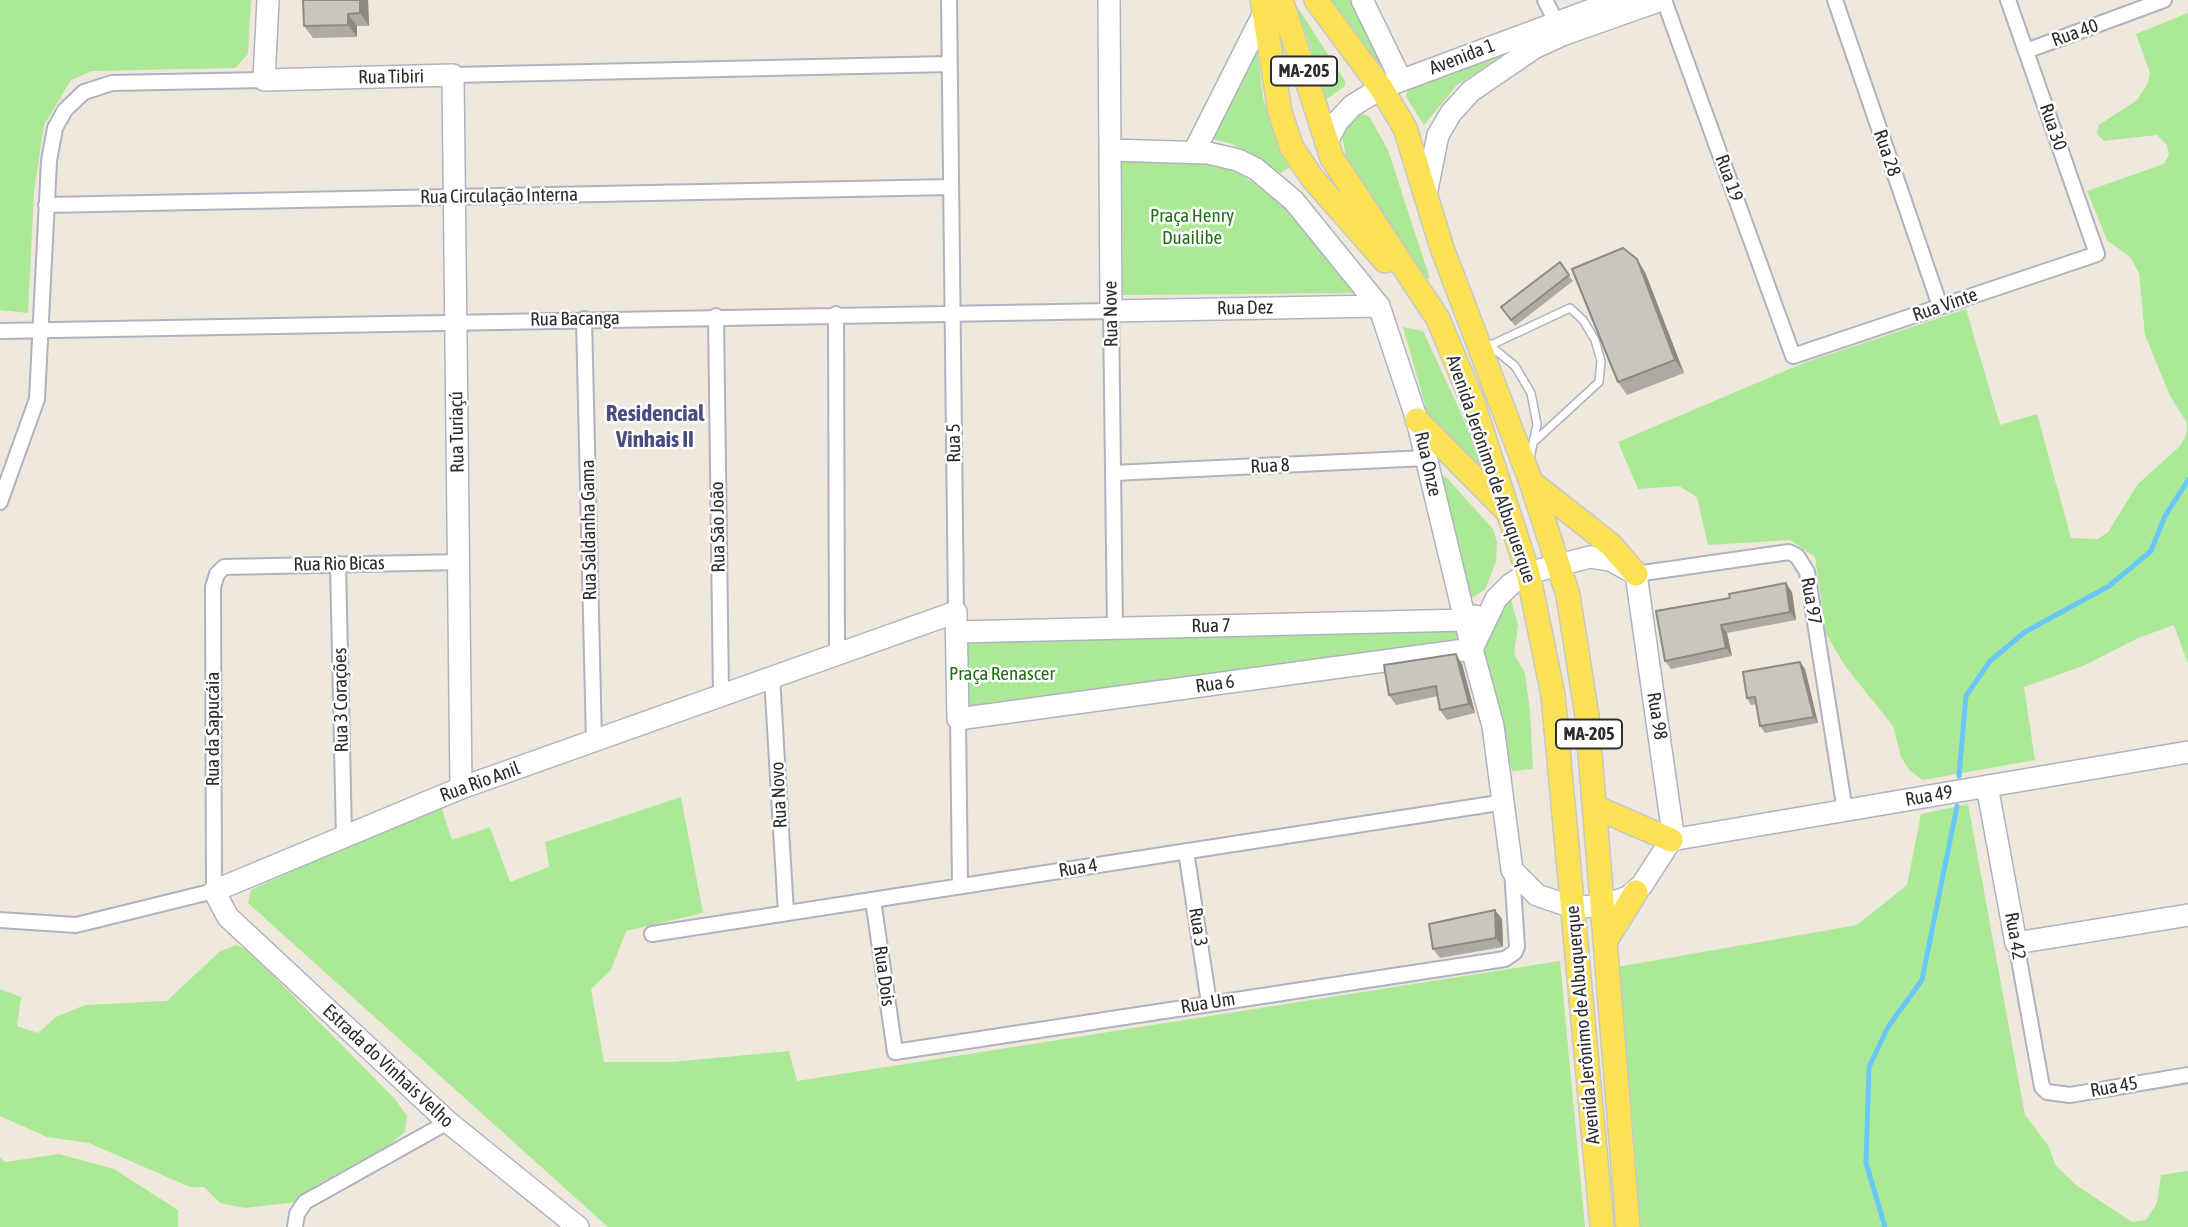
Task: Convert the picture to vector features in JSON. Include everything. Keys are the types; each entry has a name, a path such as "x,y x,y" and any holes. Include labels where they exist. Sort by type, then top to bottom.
{"main road":[{"name":"Avenida Jerônimo de Albuquerque","path":"1316,0 1391,84 1426,197 1484,342 1559,564 1578,649 1595,807 1628,1227"},
{"name":"Avenida Jerônimo de Albuquerque","path":"1269,4 1340,172 1430,303 1472,400 1528,573 1553,695 1602,1227"},
{"path":"1269,4 1280,112 1292,148 1313,179 1349,217 1404,286 1472,400"},
{"path":"1418,420 1510,514"},
{"path":"1529,476 1611,545 1636,574"},
{"path":"1595,807 1671,840"},
{"path":"1606,940 1636,892"}],"street":[{"path":"264,80 268,0"},
{"name":"Rua 5","path":"948,0 960,886"},
{"name":"Rua Nove","path":"1109,0 1115,628"},
{"path":"1362,0 1391,84"},
{"path":"1545,0 1559,28"},
{"name":"Avenida 1","path":"1426,197 1438,135 1458,104 1559,28 1618,0"},
{"name":"Avenida 1","path":"1326,142 1338,121 1352,106 1391,84 1559,28 1663,0"},
{"name":"Rua 19","path":"1663,0 1793,356"},
{"name":"Rua 28","path":"1835,0 1940,306"},
{"name":"Rua 30","path":"2008,0 2097,254"},
{"name":"Rua 40","path":"2026,51 2164,0"},
{"path":"1194,152 1269,4"},
{"name":"Rua Tibiri","path":"40,330 50,150 55,128 65,110 84,92 112,83 949,64"},
{"name":"Rua Turiaçú","path":"453,75 461,788"},
{"name":"Rua Onze","path":"1110,150 1194,152 1238,160 1275,183 1342,256 1380,306 1418,420 1493,726 1505,802 1517,947"},
{"name":"Rua Circulação Interna","path":"46,205 951,187"},
{"name":"Rua Vinte","path":"1793,356 2097,254"},
{"name":"Rua Dez","path":"1111,311 1380,306"},
{"name":"Rua Bacanga","path":"0,331 716,316 1111,311"},
{"path":"836,314 837,654"},
{"name":"Rua São João","path":"716,316 721,695"},
{"name":"Rua Saldanha Gama","path":"584,319 594,741"},
{"path":"0,502 37,399 40,330"},
{"name":"Rua 8","path":"1113,473 1426,458"},
{"name":"Rua 97","path":"1636,574 1789,552 1797,555 1807,572 1845,811"},
{"path":"1472,649 1489,610 1503,590 1528,573 1559,564 1601,558 1636,574"},
{"name":"Rua Rio Bicas","path":"221,570 229,566 459,562"},
{"name":"Rua 3 Corações","path":"338,564 344,836"},
{"name":"Rua da Sapucáia","path":"214,891 213,587 221,570"},
{"name":"Rua 98","path":"1636,574 1671,813 1671,840"},
{"path":"1465,620 1489,610"},
{"name":"Rua 7","path":"956,622 1115,628 1465,620"},
{"name":"Rua Rio Anil","path":"0,920 76,925 214,891 461,788 837,654 956,622"},
{"name":"Rua 6","path":"958,719 1472,649"},
{"name":"Rua Novo","path":"772,677 786,913"},
{"name":"Rua 49","path":"1671,840 2188,752"},
{"name":"Rua 42","path":"1987,786 2042,1087"},
{"name":"Rua 4","path":"652,934 1505,802"},
{"path":"1512,870 1537,895 1572,907 1603,906 1636,892 1671,840"},
{"name":"Rua 3","path":"1186,851 1209,1003"},
{"name":"Estrada do Vinhais Velho","path":"214,891 228,917 448,1122 578,1227"},
{"name":"Rua Dois","path":"873,900 895,1052"},
{"path":"2016,943 2188,915"},
{"name":"Rua Um","path":"895,1052 1504,959 1515,952 1517,947"},
{"name":"Rua 45","path":"2042,1087 2058,1096 2188,1075"},
{"path":"295,1227 297,1214 305,1202 448,1122"}],"lane":[{"path":"1484,342 1570,308 1583,320 1595,340 1601,361 1599,382 1536,440"},
{"path":"1484,342 1515,366 1528,386 1536,409 1536,440 1529,476"}],"green space":[{"path":"0,0 251,0 248,54 235,68 92,71 71,80 44,125 34,192 28,313 0,310"},
{"path":"1293,0 1345,81 1345,86 1324,101 1309,43"},
{"path":"1323,0 1353,0 1384,71 1380,70"},
{"path":"2188,13 2188,664 2174,625 2138,638 2083,666 2024,687 2035,760 1923,780 1910,771 1901,757 1893,726 1845,666 1826,634 1815,557 1790,540 1708,545 1697,497 1679,486 1638,489 1618,442 1806,362 1966,309 2000,425 2037,414 2071,538 2098,539 2108,532 2138,484 2180,446 2186,435 2187,423 2170,396 2145,335 2139,273 2130,257 2107,240 2087,191 2164,164 2169,155 2167,145 2157,135 2104,141 2097,134 2099,125 2137,100 2148,83 2150,73 2136,34"},
{"path":"1257,50 1263,98 1278,146 1291,166 1281,173 1232,144 1209,138"},
{"path":"1499,52 1501,56 1457,85 1424,125 1406,97 1407,91"},
{"path":"1361,114 1369,116 1388,150 1430,279 1425,277 1346,157 1342,135 1345,127"},
{"name":"Praça Henry Duailibe","path":"1202,160 1238,172 1263,190 1289,212 1360,293 1123,295 1122,162"},
{"path":"1403,327 1423,331 1461,413 1483,469 1481,474 1429,419"},
{"path":"1439,475 1446,477 1493,529 1497,542 1496,562 1485,590 1473,597 1469,597"},
{"path":"1511,600 1518,625 1514,654 1525,673 1530,711 1533,769 1512,771 1484,651 1503,606"},
{"name":"Praça Renascer","path":"1456,630 1458,639 965,715 960,639"},
{"path":"681,797 703,913 626,931 611,970 591,989 604,1062 672,1062 789,1051 797,1081 1560,961 1585,1227 608,1227 248,903 251,890 440,803 452,840 490,827 510,882 549,867 545,842"},
{"path":"1968,804 2025,1115 2048,1145 2056,1166 2076,1185 2132,1222 2146,1220 2157,1203 2161,1175 2188,1171 2188,1227 1638,1227 1617,967 1857,925 1907,885 1921,814"},
{"path":"236,945 249,951 394,1098 407,1116 405,1132 388,1146 316,1185 297,1202 245,1208 220,1203 204,1187 190,1187 89,1143 47,1137 0,1116 0,989 21,997 17,1026 38,1033 56,1017 85,1005 167,1001 219,952"},
{"path":"59,1154 114,1169 178,1210 178,1227 0,1227 0,1157 5,1162"}],"building":[{"path":"303,0 360,0 360,13 348,14 348,25 304,26"},
{"path":"1623,248 1637,259 1675,360 1618,382 1572,269"},
{"path":"1560,262 1569,275 1511,320 1501,307"},
{"path":"1786,583 1790,612 1721,625 1726,648 1665,661 1656,611 1730,598 1729,594"},
{"path":"1456,654 1469,704 1440,710 1436,686 1389,695 1384,665"},
{"path":"1800,662 1814,717 1760,726 1755,697 1747,698 1743,672"},
{"path":"1495,910 1496,938 1433,949 1429,924"}],"waterway":[{"path":"1959,776 1966,696 1990,661 2025,632 2109,586 2151,551 2165,516 2188,480"},
{"path":"1885,1227 1866,1163 1869,1067 1888,1027 1922,980 1957,806"}],"district":[{"name":"Residencial Vinhais II","path":"655,427"}]}
